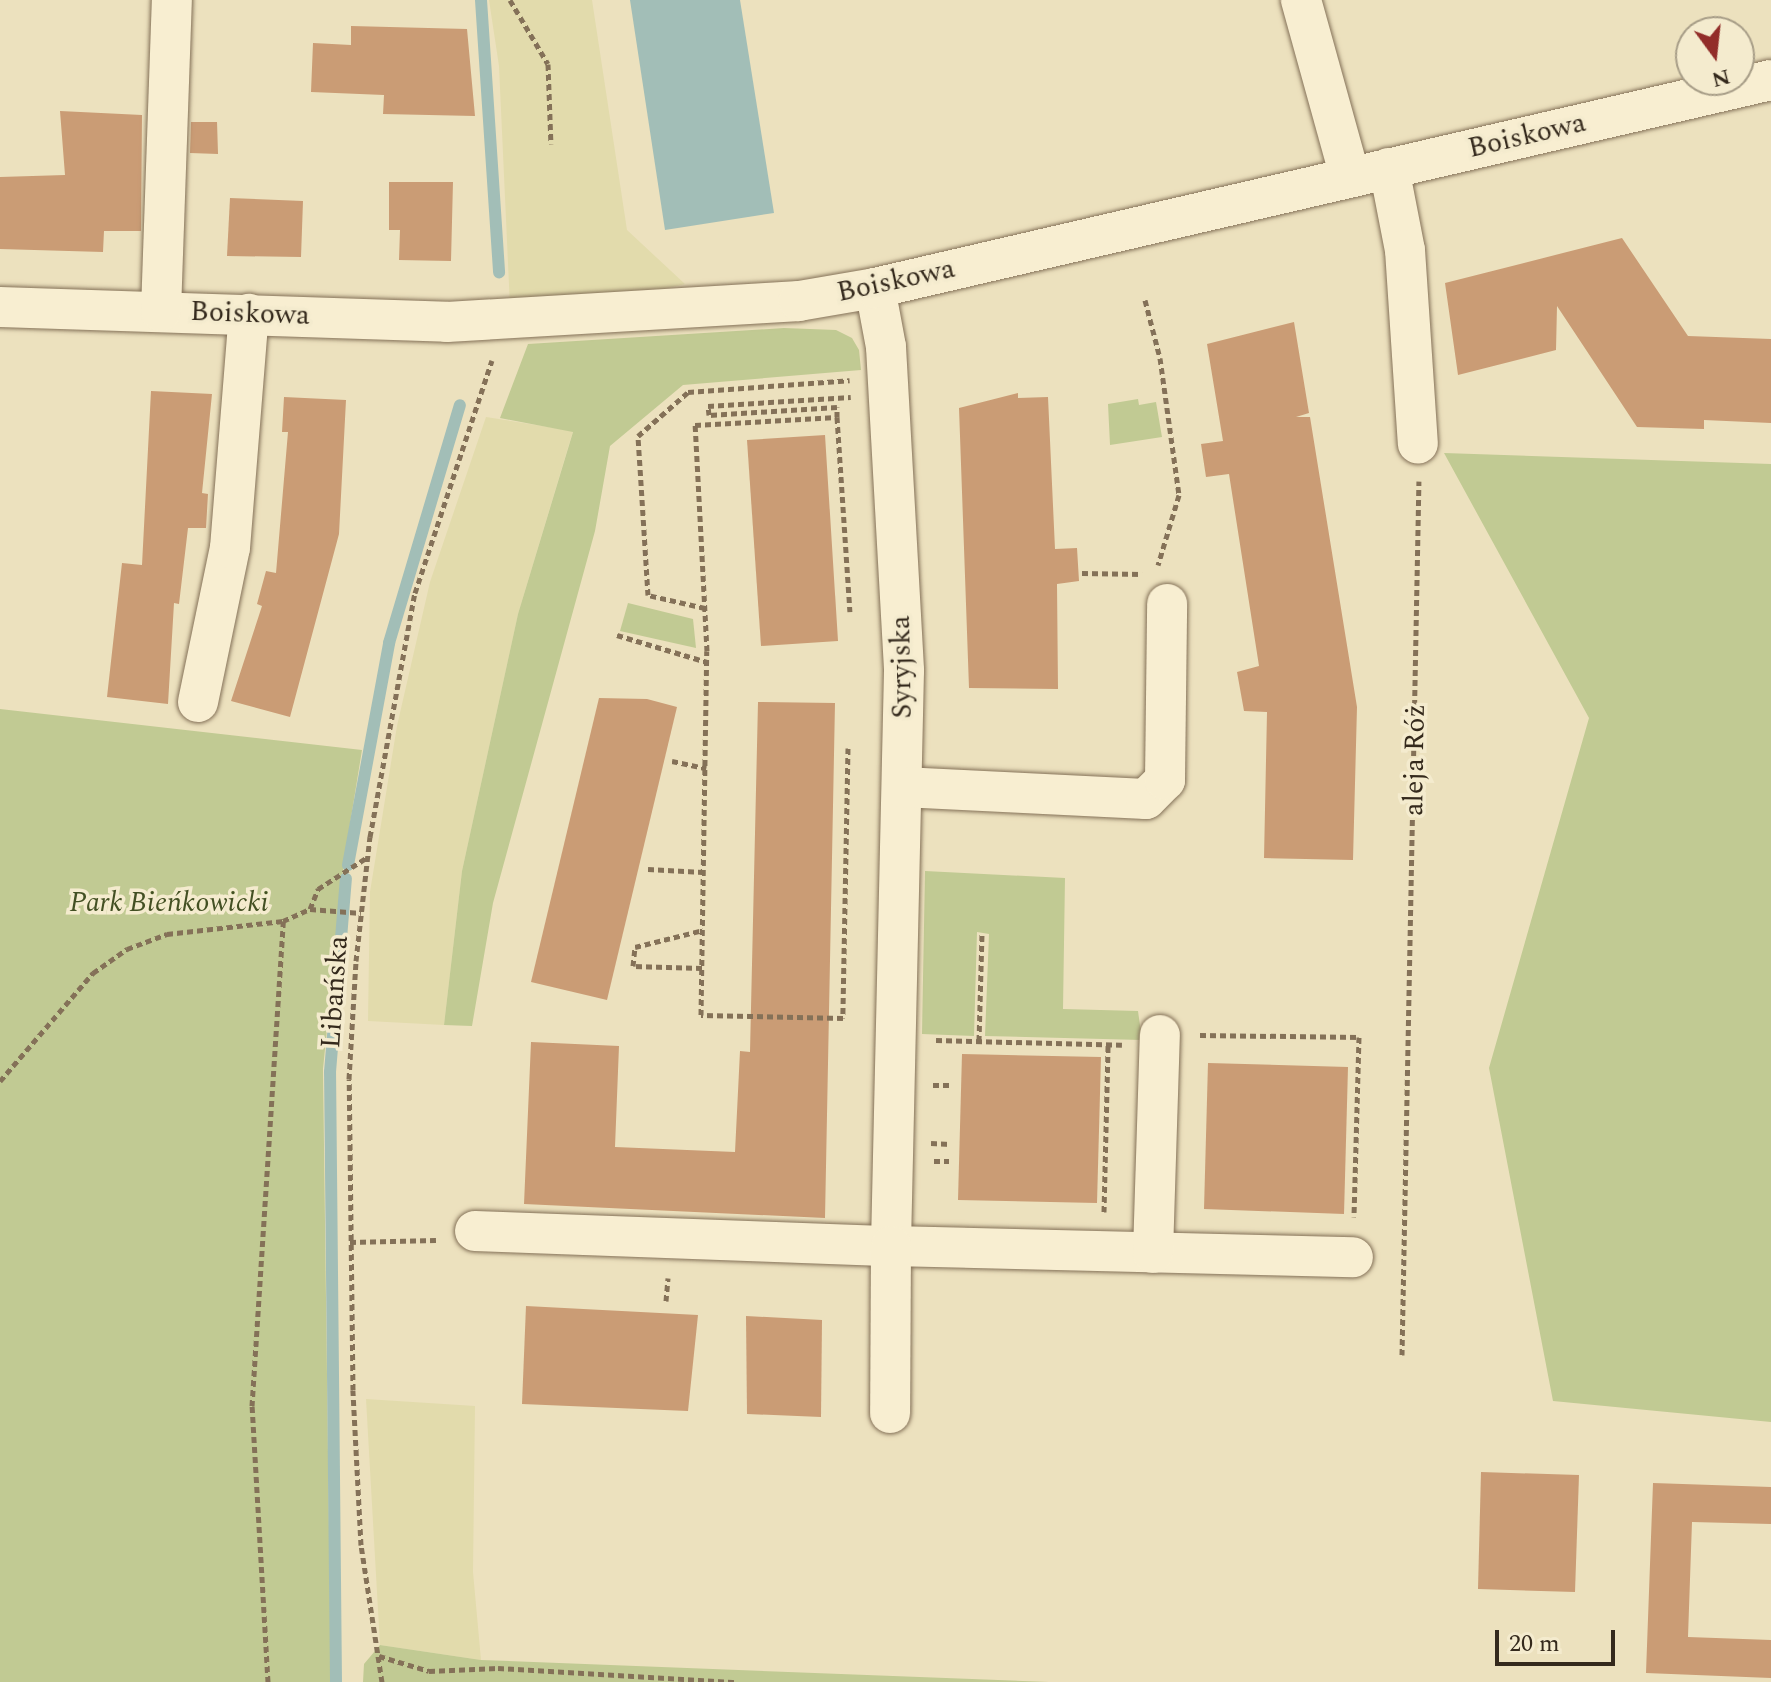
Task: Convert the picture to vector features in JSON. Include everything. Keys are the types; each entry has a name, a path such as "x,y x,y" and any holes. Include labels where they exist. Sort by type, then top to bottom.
{"street":[{"path":"161,311 172,0"},
{"path":"1301,0 1350,177"},
{"name":"Boiskowa","path":"0,307 497,320 799,301 875,288 1771,80"},
{"path":"1389,168 1405,250 1418,444"},
{"name":"Syryjska","path":"875,288 888,377 904,671 890,1413"},
{"path":"198,702 230,548 249,314"},
{"path":"902,787 1146,799 1165,780 1167,604"},
{"path":"1153,1253 1160,1035"},
{"path":"475,1231 891,1246 1353,1257"}],"path":[{"path":"510,0 548,64 551,144"},
{"path":"1082,573 1155,575 1179,495 1160,358 1145,300"},
{"name":"Libańska","path":"382,1682 379,1656 370,1630 361,1545 350,1242 349,1079 361,913 367,858 415,593 494,353 497,320"},
{"path":"705,608 648,595 638,436 688,392 888,377"},
{"path":"831,398 708,406 709,415 837,407 850,612"},
{"path":"837,417 695,425 707,662 701,1015 843,1018 848,748"},
{"name":"aleja Róż","path":"1402,1355 1418,444"},
{"path":"843,513 854,512"},
{"path":"617,635 707,662"},
{"path":"672,761 706,768"},
{"path":"312,910 318,889 367,858"},
{"path":"648,869 703,872"},
{"path":"0,1081 93,973 127,949 167,934 283,921 312,910 361,913"},
{"path":"268,1682 252,1406 283,921"},
{"path":"702,968 633,966 635,947 703,930"},
{"path":"979,1041 982,934"},
{"path":"1103,1252 1108,1045"},
{"path":"350,1242 412,1243 475,1231"},
{"path":"666,1301 668,1273"},
{"path":"379,1656 429,1671 498,1668 737,1682"}],"shaded area":[{"path":"489,0 592,0 627,230 685,284 628,298 510,307 499,66"},
{"path":"486,417 573,431 518,614 462,871 444,1025 368,1021 370,892 397,726 430,582"},
{"path":"366,1399 475,1406 473,1572 481,1660 380,1645"}],"green space":[{"path":"784,328 836,330 852,338 859,350 861,370 683,385 610,446 595,531 493,903 472,1026 444,1025 462,871 518,614 573,432 500,418 528,344"},
{"path":"1138,399 1139,405 1156,402 1162,437 1110,445 1108,404"},
{"path":"1444,453 1771,464 1771,1422 1553,1401 1489,1068 1589,718"},
{"path":"628,603 693,619 696,648 620,631"},
{"name":"Park Bieńkowicki","path":"0,709 362,750 344,861 323,1069 331,1682 0,1682"},
{"path":"925,871 1065,878 1063,1009 1138,1011 1142,1040 985,1036 989,934 977,932 974,1036 922,1034"},
{"path":"380,1645 481,1660 1049,1682 363,1682 364,1664"}],"water":[{"path":"630,0 740,0 774,213 665,230"}],"building":[{"path":"351,26 467,29 475,116 383,114 384,95 311,92 313,43 351,45"},
{"path":"60,111 142,115 141,231 104,231 103,252 0,249 0,177 65,175"},
{"path":"191,122 217,122 218,154 190,153"},
{"path":"389,182 453,182 451,261 399,260 400,230 389,230"},
{"path":"230,198 303,201 301,257 227,256"},
{"path":"1622,238 1688,336 1771,339 1771,423 1704,420 1704,429 1637,427 1557,306 1556,350 1458,375 1445,283"},
{"path":"1294,322 1309,413 1296,417 1310,417 1357,707 1353,860 1264,858 1267,712 1244,711 1237,672 1259,666 1229,474 1206,477 1201,444 1223,441 1207,344"},
{"path":"151,391 212,394 202,493 208,494 206,528 188,528 179,604 174,603 168,704 107,697 122,563 142,565"},
{"path":"1018,393 1018,398 1048,397 1055,549 1077,548 1079,581 1057,584 1058,689 969,688 959,408"},
{"path":"284,397 346,400 339,534 290,717 231,701 262,606 257,604 266,571 276,573 288,432 282,432"},
{"path":"825,435 838,641 761,646 747,440"},
{"path":"599,698 647,699 677,707 607,1000 531,982"},
{"path":"758,702 835,703 825,1218 524,1204 531,1042 619,1046 615,1147 735,1152 740,1051 750,1052"},
{"path":"962,1054 1101,1057 1097,1203 958,1200"},
{"path":"1208,1063 1348,1067 1344,1214 1204,1209"},
{"path":"526,1306 698,1315 688,1411 522,1404"},
{"path":"746,1316 822,1320 821,1417 747,1414"},
{"path":"1481,1472 1579,1475 1575,1592 1478,1589"},
{"path":"1653,1483 1771,1487 1771,1524 1692,1522 1688,1637 1771,1640 1771,1678 1646,1673"}],"waterway":[{"path":"481,0 499,272"},
{"path":"348,865 389,643 460,405"},
{"path":"336,1682 330,1072 346,879"}]}
